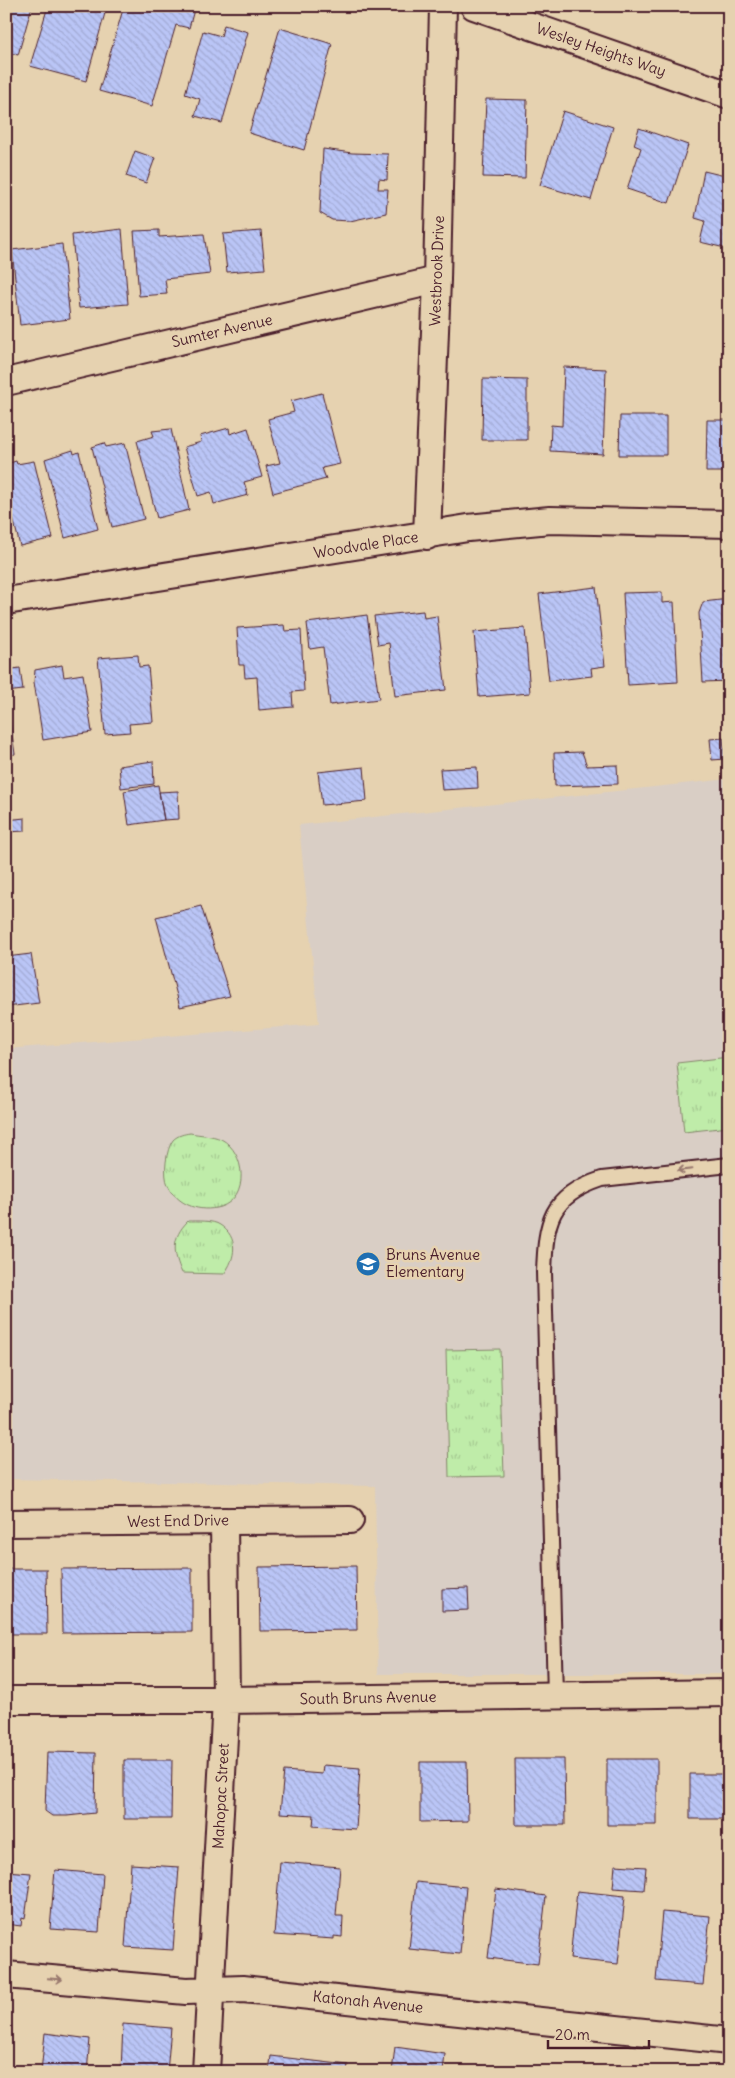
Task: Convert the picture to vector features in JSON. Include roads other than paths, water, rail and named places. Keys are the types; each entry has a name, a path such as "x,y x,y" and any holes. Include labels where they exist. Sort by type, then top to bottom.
{"street":[{"name":"Westbrook Drive","path":"427,536 437,280 443,6"},
{"name":"Wesley Heights Way","path":"474,6 729,95"},
{"name":"Sumter Avenue","path":"6,382 437,280"},
{"name":"Woodvale Place","path":"6,601 427,536 468,528 550,520 729,524"},
{"name":"West End Drive","path":"6,1523 350,1520"},
{"name":"Mahopac Street","path":"206,2072 212,1990 226,1700 224,1521"},
{"name":"South Bruns Avenue","path":"6,1700 226,1700 729,1693"},
{"name":"Katonah Avenue","path":"6,1974 186,1991 243,1989 729,2041"}],"lane":[{"path":"555,1695 544,1272 546,1233 552,1215 564,1198 584,1185 602,1179 729,1165"}],"place":[{"name":"Bruns Avenue Elementary","path":"368,1264"}]}
